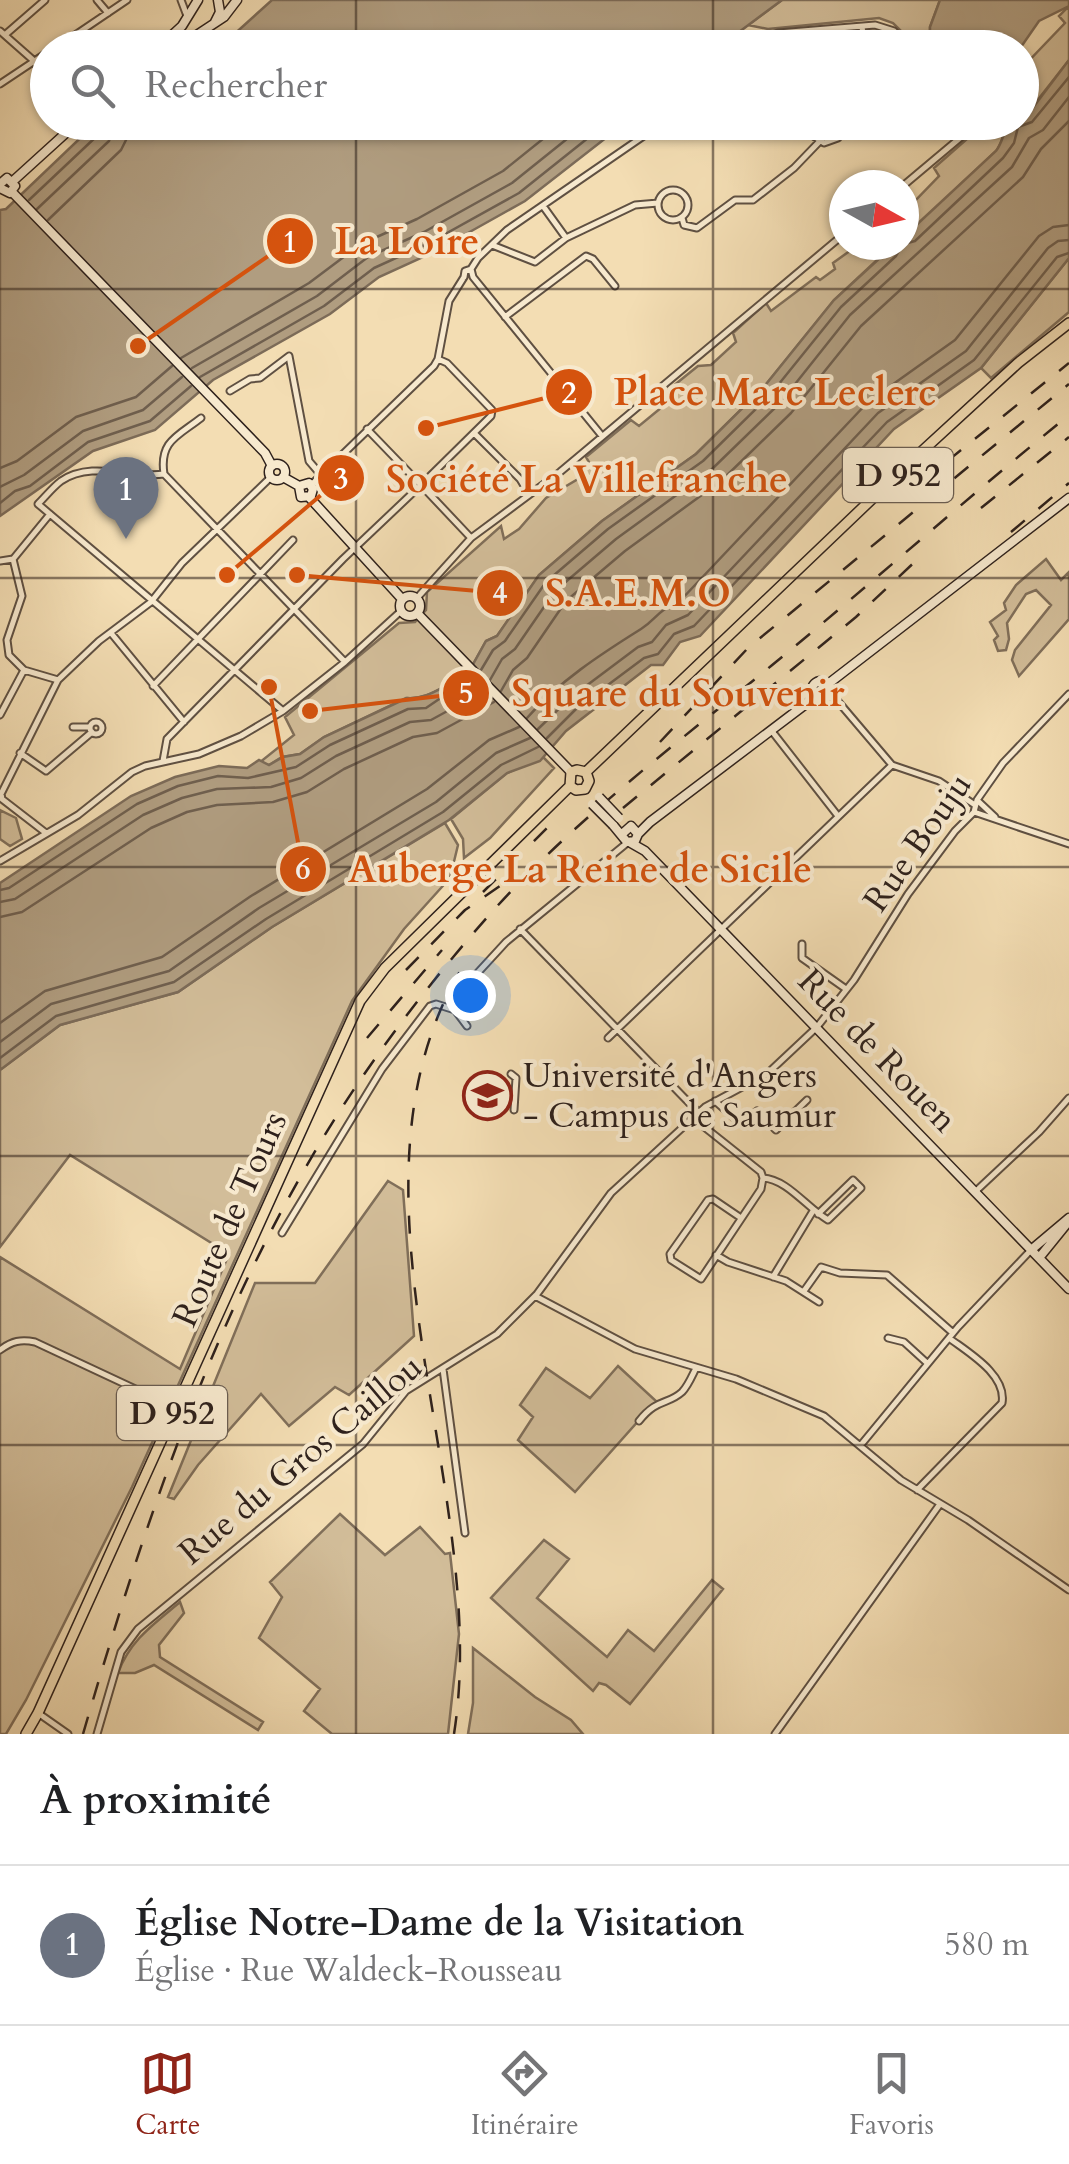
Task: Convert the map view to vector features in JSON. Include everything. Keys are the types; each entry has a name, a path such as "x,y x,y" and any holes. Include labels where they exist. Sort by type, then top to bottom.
{"main road":[{"path":"206,30 238,0"},
{"path":"175,30 201,1 218,2 219,15 212,26"},
{"path":"187,18 201,30"},
{"path":"13,181 58,140"},
{"path":"13,181 5,179 0,189 14,194 208,394 272,466 282,467 283,477"},
{"path":"13,181 14,194"},
{"name":"D 952","path":"587,777 919,454 1018,363 1066,326"},
{"path":"272,466 270,477 283,477"},
{"path":"283,477 299,486"},
{"path":"299,486 311,485 314,492 310,497"},
{"path":"299,486 299,495 310,497 402,599 401,611 408,616 418,613"},
{"path":"829,688 816,683 812,688 815,696 823,699 829,688 1069,498"},
{"path":"402,599 416,598 420,604 418,613"},
{"path":"418,613 568,768 574,788 595,800"},
{"path":"630,835 815,696"},
{"path":"568,768 580,770 587,777 595,800"},
{"name":"Route de Tours","path":"26,1734 360,1001 385,968 587,777"},
{"name":"Rue de Rouen","path":"595,800 1067,1284"},
{"path":"1031,1250 1069,1220"},
{"path":"1039,1258 1069,1220"}],"street":[{"path":"30,57 2,33 45,0"},
{"path":"97,0 108,13"},
{"path":"83,30 127,0"},
{"path":"181,0 187,18"},
{"path":"862,26 862,30"},
{"path":"818,30 862,26 891,30"},
{"path":"0,84 30,62"},
{"path":"472,273 491,244 638,140"},
{"path":"682,218 666,218 659,210 658,203 665,192 682,192 688,206 682,218 684,225 697,228 736,200 753,200 794,168 818,142 835,140"},
{"path":"919,172 958,140"},
{"path":"491,244 535,262 566,238 635,205 658,203"},
{"path":"543,206 566,238"},
{"path":"416,598 471,538 530,495 829,247"},
{"path":"505,316 586,256 615,286"},
{"path":"311,485 438,360 448,301 464,271 472,273 602,436"},
{"path":"230,391 250,379 260,378 288,356 309,461 321,475"},
{"path":"163,761 167,739 491,416 492,410 447,364 438,360"},
{"path":"201,418 168,444 161,456 164,474 345,662"},
{"path":"367,429 471,538"},
{"path":"474,433 520,479 530,495"},
{"path":"164,474 83,471 61,481 38,504 284,711"},
{"path":"46,834 2,800 0,794 58,680 154,599 182,563 270,477"},
{"path":"0,561 13,559 50,514"},
{"path":"153,686 293,540"},
{"path":"13,559 22,596 7,640 8,656 24,670 58,680"},
{"path":"0,862 78,815 132,772 199,754 284,711 401,611"},
{"path":"111,633 184,722"},
{"path":"0,715 24,670"},
{"path":"829,688 892,764 939,782 997,819 1069,844"},
{"name":"Rue Bouju","path":"696,1115 779,1065 817,1028 1003,763 1069,694"},
{"path":"20,753 46,771 91,730 73,726"},
{"path":"771,730 838,816"},
{"path":"608,1038 892,764"},
{"path":"975,806 997,819"},
{"path":"455,1010 472,979 520,929 617,851 630,835"},
{"path":"520,929 696,1115 761,1172 761,1189 701,1279 671,1260 670,1254 708,1200 713,1199 741,1218"},
{"path":"802,944 802,958 846,989"},
{"path":"282,1233 382,1069 430,1006 455,1010 467,1026"},
{"path":"511,1074 516,1078 514,1110"},
{"path":"975,1192 1069,1098"},
{"path":"716,1101 742,1124 760,1112 776,1130 807,1100"},
{"name":"Rue du Gros Caillou","path":"96,1734 127,1640 363,1444 406,1392 497,1334 536,1295 604,1200 696,1115"},
{"path":"763,1178 777,1181 816,1212 828,1220 861,1188 853,1180 816,1212 773,1277"},
{"path":"860,1446 951,1335 1031,1250"},
{"path":"716,1255 804,1290 819,1302"},
{"path":"804,1290 821,1267 840,1273 887,1275 999,1381 1002,1403 917,1490"},
{"path":"536,1295 634,1348 736,1379 824,1416 917,1490 1069,1590"},
{"path":"888,1338 904,1342 928,1363"},
{"path":"0,1350 9,1343 35,1342 174,1407"},
{"path":"638,1421 651,1406 685,1390 696,1368"},
{"path":"443,1369 465,1533"},
{"path":"775,1734 940,1504"},
{"path":"38,1713 68,1734"}],"shaded area":[{"path":"782,0 940,0 930,30 900,30 879,18 768,29 748,25"},
{"path":"1069,6 1069,60 1039,98 1039,50 1065,23 1059,16"},
{"path":"966,140 1002,140 996,151 919,224 919,197 939,176 934,168"},
{"path":"1069,258 1069,312 991,378 981,368"},
{"path":"877,260 834,300 763,388 696,454 602,521 539,575 497,636 486,641 466,677 430,694 406,698 324,737 300,754 282,757 269,765 259,763 294,735 285,717 399,623 415,622 426,610 427,592 501,526 504,539 519,529 546,498 578,479 590,464 586,457 631,420 639,426 673,398 667,391 698,366 711,365 736,342 733,333 766,303 771,311 816,277 820,280 835,269 833,263"},
{"path":"1046,559 1061,580 1069,572 1069,619 1019,676 1012,660 1015,650 1051,605 1036,590 1026,594 1007,623 1006,650 998,651 994,640 998,636 990,622 1006,610 1004,603 1016,585"},
{"path":"543,757 554,768 490,838 464,858 463,839 451,819 507,773"},
{"path":"0,810 16,818 22,839 10,846 0,839"},
{"path":"445,823 458,845 450,878 404,929 352,1001 132,1487 26,1700 6,1734 0,1734 0,1257 180,1369 229,1254 70,1155 0,1247 0,1070 60,1025 178,992 272,927"},
{"path":"388,1181 403,1190 414,1336 349,1395 335,1387 289,1426 261,1394 198,1465 174,1499 168,1497 255,1283 315,1283"},
{"path":"618,1366 656,1401 575,1492 518,1440 533,1417 520,1405 546,1368 590,1398"},
{"path":"340,1514 385,1555 420,1527 445,1554 450,1553 459,1634 448,1734 332,1734 304,1711 320,1689 259,1638 282,1597 270,1582"},
{"path":"544,1540 569,1559 537,1598 607,1657 628,1630 654,1651 712,1580 723,1589 630,1704 606,1685 599,1683 593,1691 491,1598"},
{"path":"180,1602 184,1613 159,1645 160,1657 263,1722 258,1730 154,1665 135,1673 118,1673 136,1642"},
{"path":"473,1648 571,1720 583,1734 468,1734 473,1703"}],"water":[{"path":"272,0 782,0 742,30 239,30"},
{"path":"940,0 1069,0 1069,6 1039,21 1033,30 930,27"},
{"path":"1069,60 1069,258 981,368 894,429 700,636 680,642 663,665 651,665 566,731 540,761 507,773 449,820 272,927 178,992 60,1025 0,1070 0,883 131,796 175,777 219,766 247,768 259,760 269,765 300,754 324,737 407,698 430,694 466,677 486,641 497,636 539,575 602,521 696,454 763,388 834,300 878,260 919,260 919,222 996,151 1002,140 1039,140 1039,100"},
{"path":"78,140 603,140 525,201 434,252 379,277 330,314 213,380 155,430 93,451 0,516 0,210 6,209"}],"railway":[{"path":"919,484 1069,363"},
{"path":"660,742 748,648 1069,384"},
{"path":"83,1734 151,1519 233,1308 302,1174 389,1039 491,913 556,847 1069,415"},
{"path":"981,508 1069,437"},
{"path":"1011,532 1069,483"},
{"path":"623,808 856,617 921,556"},
{"path":"483,892 555,820"},
{"path":"406,970 465,910 500,886"},
{"path":"367,1038 442,950"},
{"path":"454,1734 460,1639 452,1541 410,1238 410,1140 427,1046 468,958"}],"place":[{"name":"La Loire","path":"138,346"},
{"name":"Place Marc Leclerc","path":"426,428"},
{"name":"Église Notre-Dame de la Visitation","path":"126,539"},
{"name":"Société La Villefranche","path":"227,575"},
{"name":"S.A.E.M.O","path":"297,575"},
{"name":"Auberge La Reine de Sicile","path":"269,687"},
{"name":"Square du Souvenir","path":"310,711"},
{"name":"Université d'Angers - Campus de Saumur","path":"488,1095"}]}
